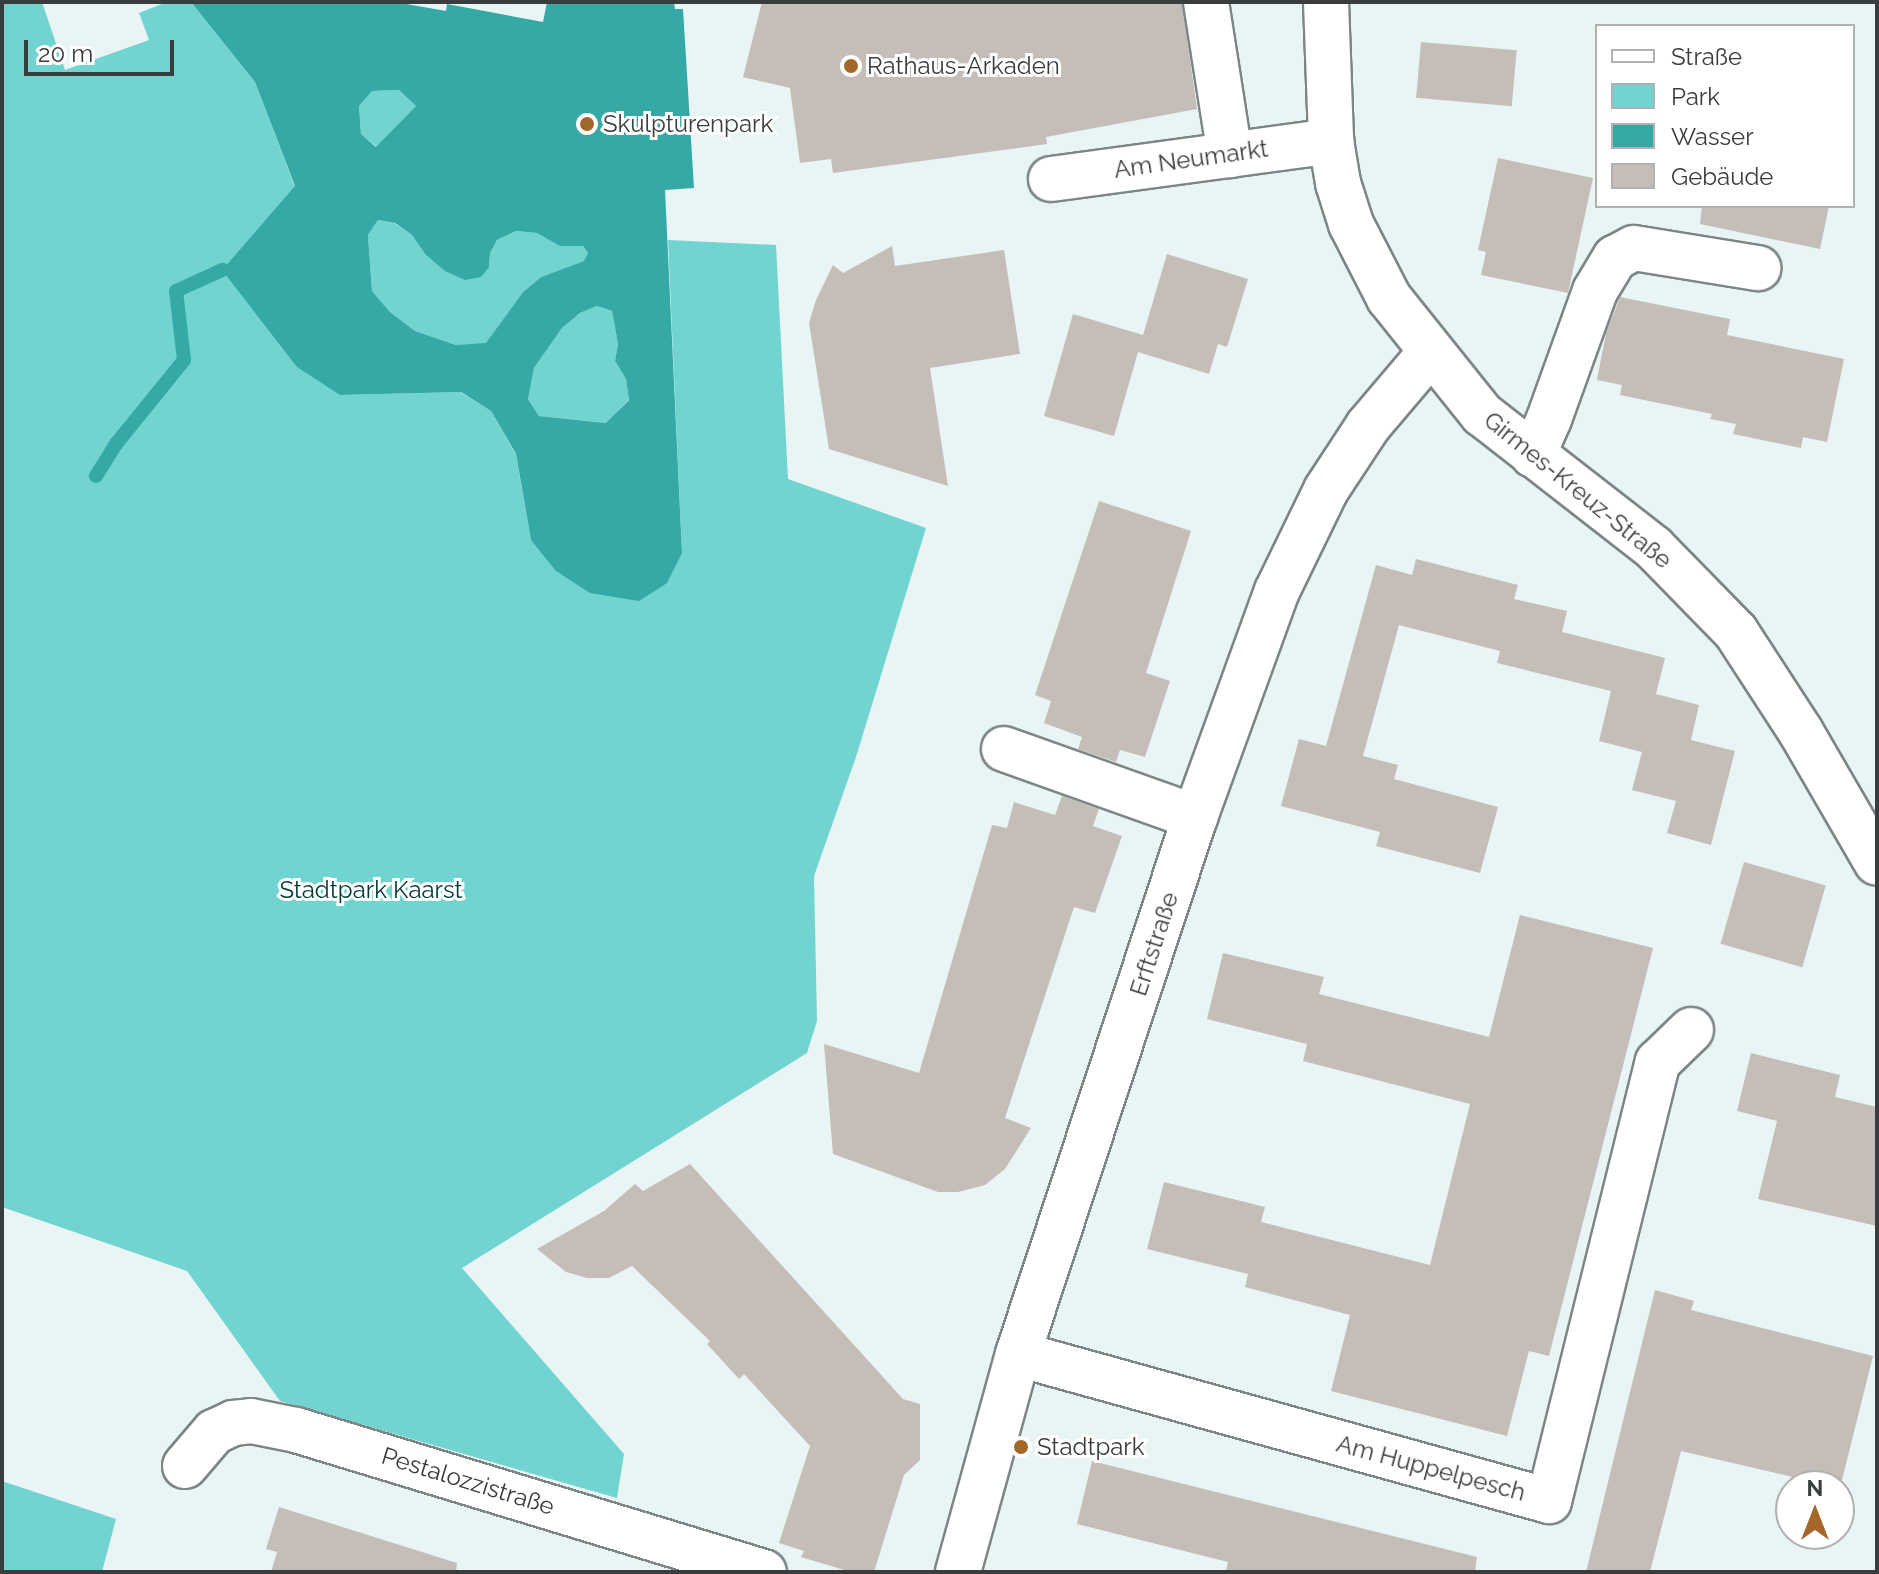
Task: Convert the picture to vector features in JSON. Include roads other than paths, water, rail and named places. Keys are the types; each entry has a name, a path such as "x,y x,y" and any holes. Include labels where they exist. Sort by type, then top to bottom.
{"street":[{"path":"1206,2 1230,155"},
{"name":"Girmes-Kreuz-Straße","path":"1326,2 1331,141 1338,183 1351,224 1389,298 1430,353 1482,414 1654,548 1736,632 1801,732 1877,863"},
{"name":"Am Neumarkt","path":"1051,179 1331,141"},
{"path":"1533,455 1595,291 1615,258 1634,248 1758,268"},
{"name":"Erftstraße","path":"958,1572 1018,1354 1195,817 1277,591 1326,490 1368,426 1430,353"},
{"path":"1004,749 1195,817"},
{"name":"Am Huppelpesch","path":"1018,1354 1549,1501 1658,1062 1691,1030"},
{"name":"Pestalozzistraße","path":"185,1466 196,1449 214,1432 233,1423 251,1421 296,1430 764,1572"}],"water":[{"path":"191,2 395,2 446,11 447,4 543,22 547,2 674,2 675,9 683,9 694,188 665,190 682,553 667,583 639,601 590,593 556,571 531,540 516,454 491,411 461,392 340,395 297,367 222,270 295,186 255,82","holes":["399,90 416,106 376,147 361,134 359,106 372,91","378,220 395,223 412,235 425,254 445,271 465,280 481,277 489,267 490,253 497,240 516,231 537,233 560,246 583,246 588,253 584,261 541,277 523,292 486,343 456,345 415,331 390,312 372,291 368,235","597,306 612,311 618,344 615,361 626,379 629,400 606,423 539,416 528,399 534,368 562,328 580,313"]}],"waterway":[{"path":"96,476 116,444 184,360 176,291 222,270"}],"place":[{"name":"Rathaus-Arkaden","path":"851,66"},
{"name":"Skulpturenpark","path":"587,124"},
{"name":"Stadtpark","path":"1021,1447"}],"park label":[{"name":"Stadtpark Kaarst","path":"371,890"}]}
